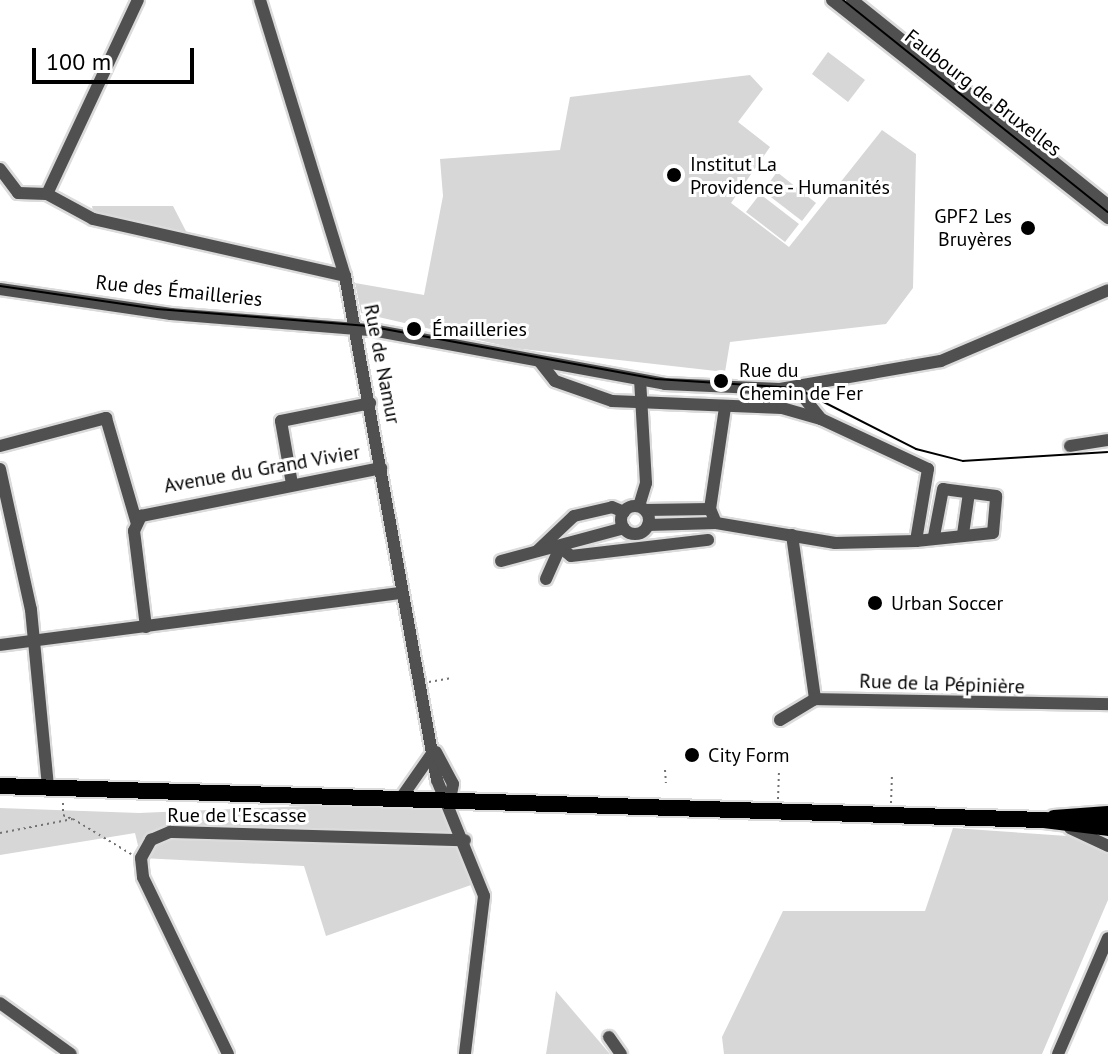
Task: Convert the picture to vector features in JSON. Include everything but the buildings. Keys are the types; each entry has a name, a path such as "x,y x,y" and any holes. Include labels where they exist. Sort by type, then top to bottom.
{"main road":[{"path":"0,786 1044,820 1108,828"},
{"path":"1044,820 1108,814"}],"street":[{"path":"47,194 138,0"},
{"name":"Rue de Namur","path":"260,0 345,276 370,403 416,683 432,744 453,784 450,800 465,840 485,916 465,1054"},
{"name":"Faubourg de Bruxelles","path":"832,0 1108,218"},
{"name":"Faubourg de Bruxelles","path":"852,0 1108,205"},
{"path":"0,169 18,193 47,194 93,219 345,276"},
{"name":"Rue des Émailleries","path":"0,289 171,314 354,328"},
{"path":"354,328 640,380 796,388 941,361 1108,290"},
{"path":"540,362 555,381 637,404 782,408 821,419 904,456 928,469 916,541"},
{"path":"640,380 637,404 646,483 642,508 648,525"},
{"path":"796,388 821,419"},
{"path":"292,484 281,421 370,403"},
{"path":"716,523 710,509 725,408"},
{"path":"0,446 106,418 137,524 146,627"},
{"path":"1070,446 1108,440"},
{"name":"Avenue du Grand Vivier","path":"137,524 151,510 381,468"},
{"path":"0,469 31,610 31,642 48,787"},
{"path":"501,561 624,528 639,533 648,525 716,523 835,543 916,541 934,536 993,533 996,496 943,489 934,536"},
{"path":"963,534 969,493"},
{"path":"537,551 574,516 612,507 624,512 642,508 710,509"},
{"path":"624,512 624,528"},
{"path":"780,720 815,699 792,535"},
{"path":"560,547 571,556 708,540"},
{"path":"546,579 560,547"},
{"path":"0,645 400,593"},
{"name":"Rue de la Pépinière","path":"815,699 1108,704"},
{"path":"401,798 427,769 432,744"},
{"path":"1044,820 1108,846"},
{"name":"Rue de l'Escasse","path":"140,865 146,846 170,832 465,840"},
{"path":"140,865 228,1054"},
{"path":"1058,1054 1108,938"},
{"path":"0,1003 71,1054"},
{"path":"609,1037 621,1054"}],"path":[{"path":"416,683 452,678"},
{"path":"665,770 666,783"},
{"path":"777,811 779,773"},
{"path":"891,815 892,776"},
{"path":"63,815 124,845 140,865"},
{"path":"0,833 73,819"}],"shaded area":[{"path":"828,52 865,80 848,102 812,74"},
{"name":"Institut La Providence - Humanités","path":"750,75 763,89 738,122 770,147 731,203 789,247 882,130 916,154 913,288 886,324 730,342 725,372 513,348 361,313 355,283 424,295 443,196 440,159 560,150 570,97"},
{"path":"777,172 816,203 802,221 763,191"},
{"path":"760,194 799,224 785,242 746,212"},
{"path":"92,206 173,206 189,237 94,215"},
{"path":"450,800 471,885 326,936 304,866 141,858 135,833 0,855 0,808 139,813"},
{"path":"953,828 1097,838 1108,846 1108,900 1042,1054 724,1054 722,1037 783,911 925,911"},
{"path":"556,991 610,1054 546,1054"}],"tram line":[{"path":"843,0 1108,212"},
{"path":"0,286 157,309 368,326 656,379 796,388 916,449 963,461 1108,452"}],"place":[{"name":"Institut La Providence - Humanités","path":"674,175"},
{"name":"GPF2 Les Bruyères","path":"1028,228"},
{"name":"Émailleries","path":"414,329"},
{"name":"Rue du Chemin de Fer","path":"721,381"},
{"name":"Urban Soccer","path":"875,603"},
{"name":"City Form","path":"692,755"}]}
